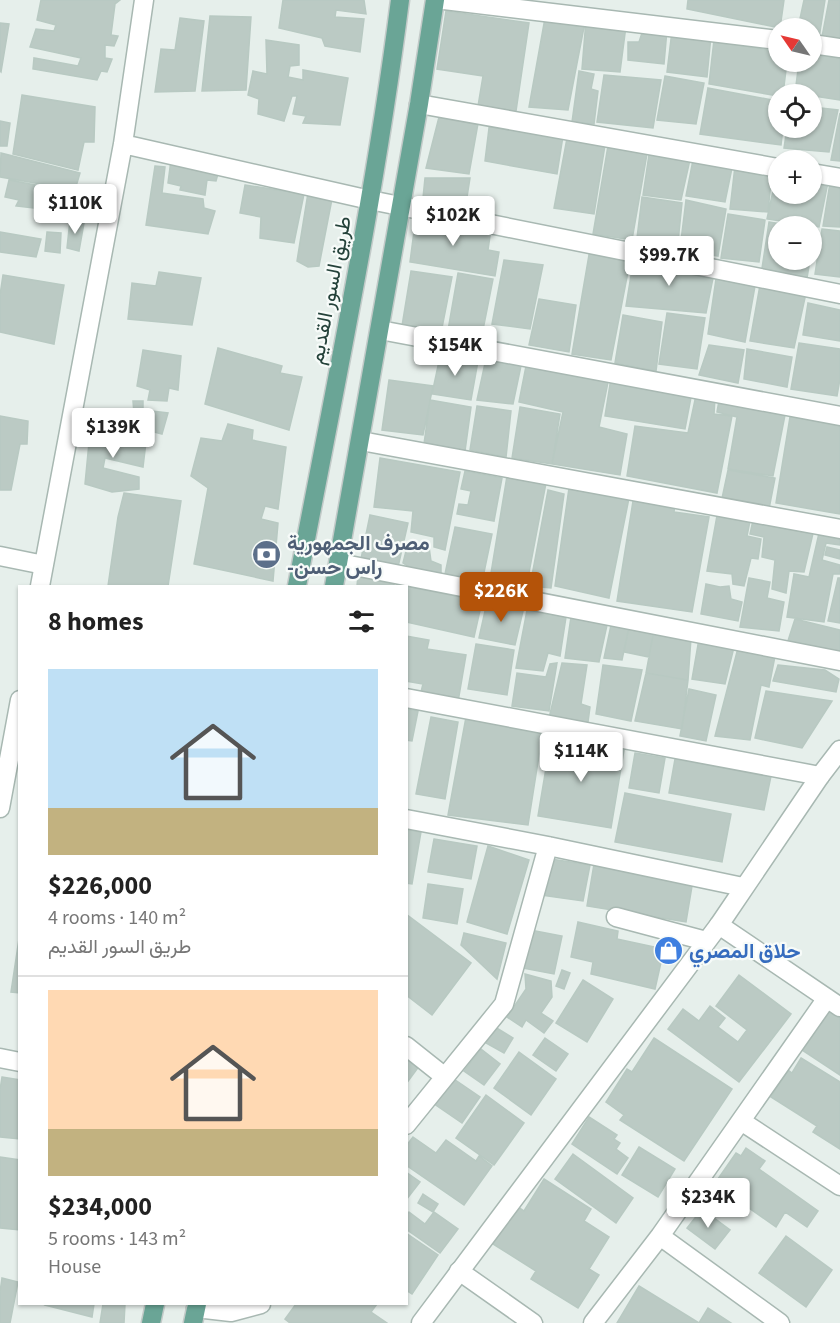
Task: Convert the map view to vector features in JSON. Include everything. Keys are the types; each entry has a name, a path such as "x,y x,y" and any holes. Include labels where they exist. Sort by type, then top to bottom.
{"main road":[{"name":"طريق السور القديم","path":"297,585 370,200 400,0"},
{"path":"334,585 361,441 435,0"},
{"path":"151,1323 155,1305"}],"street":[{"path":"40,585 123,144 144,0"},
{"path":"444,0 768,39"},
{"path":"822,45 840,48"},
{"path":"419,104 768,166"},
{"path":"123,144 370,200 840,294"},
{"path":"822,175 840,178"},
{"path":"380,330 840,416"},
{"path":"361,441 840,529"},
{"path":"0,556 44,565"},
{"path":"339,563 840,661"},
{"path":"408,698 820,776"},
{"path":"0,808 18,711"},
{"path":"421,1323 718,925 840,750"},
{"path":"408,819 743,887"},
{"path":"408,1123 504,1004 548,846"},
{"path":"616,918 706,941"},
{"path":"593,1323 660,1236 741,1121 833,1003 718,925"},
{"path":"408,1048 446,1077"},
{"path":"0,1058 18,1062"},
{"path":"741,1121 840,1185"},
{"path":"660,1236 780,1323"},
{"path":"459,1271 532,1323"},
{"path":"195,1311 231,1312 257,1305"}],"building":[{"path":"41,0 120,0 115,4 111,35 118,36 114,46 105,45 105,58 112,59 107,72 101,71 97,80 33,69 34,58 78,66 81,58 30,47 36,29 54,31 56,25 37,20"},
{"path":"283,0 364,0 366,14 336,10 335,17 364,19 360,52 325,46 322,38 279,28"},
{"path":"688,0 784,0 781,18 768,18 768,26 687,9"},
{"path":"804,0 825,0 822,19 800,18"},
{"path":"829,0 840,0 840,41 822,37"},
{"path":"446,11 529,23 516,111 478,106 483,76 437,69"},
{"path":"210,16 251,17 246,90 202,91"},
{"path":"180,18 204,21 195,91 155,92 161,49 175,50"},
{"path":"545,18 585,22 568,110 529,107"},
{"path":"586,20 626,26 620,72 582,69"},
{"path":"0,23 9,24 1,72 0,71"},
{"path":"644,27 667,30 664,64 628,60 628,42 639,42"},
{"path":"672,31 711,36 707,77 667,72"},
{"path":"266,40 299,45 299,65 290,66 288,77 303,80 303,70 348,78 340,125 303,123 306,116 293,114 297,96 292,96 284,121 258,114 259,99 248,95 253,71 267,74"},
{"path":"714,40 768,50 768,72 786,72 784,84 768,84 768,94 709,84"},
{"path":"822,53 840,56 840,100 822,97 822,84 796,84 798,72 822,72"},
{"path":"579,71 594,74 591,89 598,91 594,124 572,122"},
{"path":"604,75 661,80 653,128 597,122"},
{"path":"665,76 704,83 696,124 657,120"},
{"path":"708,88 768,99 768,138 782,138 781,145 700,134"},
{"path":"22,95 95,107 94,142 84,142 78,170 13,154"},
{"path":"822,108 838,110 829,152 784,148 786,138 822,138"},
{"path":"440,113 479,118 469,174 426,168"},
{"path":"840,113 840,161 831,160"},
{"path":"490,120 563,136 557,174 485,161"},
{"path":"0,121 10,123 7,146 0,146"},
{"path":"567,138 605,145 594,214 554,208"},
{"path":"609,140 648,148 632,240 593,234"},
{"path":"650,148 691,155 681,200 643,195"},
{"path":"1,153 80,173 75,190 0,177"},
{"path":"694,155 733,163 725,202 686,196"},
{"path":"171,160 219,170 216,181 207,180 205,195 180,190 181,186 168,183"},
{"path":"155,166 165,167 162,193 203,199 204,208 215,211 208,234 146,225"},
{"path":"735,166 768,170 768,212 730,209"},
{"path":"831,177 840,179 840,227 823,226"},
{"path":"425,178 470,178 464,216 422,208"},
{"path":"9,180 52,188 48,196 68,199 67,212 16,206 19,200 5,197"},
{"path":"822,181 828,182 821,216 768,216 767,219 770,204 822,204"},
{"path":"245,185 304,194 294,243 260,238 261,217 240,213"},
{"path":"308,193 332,199 319,266 308,267 297,261"},
{"path":"642,197 682,203 677,252 636,246"},
{"path":"686,200 726,209 718,256 680,249"},
{"path":"728,214 765,220 759,262 721,258"},
{"path":"416,216 491,229 488,250 499,252 495,276 410,262"},
{"path":"70,220 84,223 79,251 67,248"},
{"path":"768,229 768,270 808,270 806,284 761,275"},
{"path":"822,229 840,231 840,277 815,274 816,270 822,270"},
{"path":"0,232 41,239 36,257 0,252"},
{"path":"47,232 61,233 60,253 45,251"},
{"path":"590,249 631,256 611,360 572,354"},
{"path":"634,257 714,273 706,313 626,306"},
{"path":"504,260 543,265 530,329 492,324"},
{"path":"411,271 452,277 441,333 402,326"},
{"path":"159,272 201,278 192,325 128,319 132,283 156,286"},
{"path":"458,273 493,279 482,335 448,330"},
{"path":"3,275 64,285 54,344 0,332 0,295"},
{"path":"716,279 755,286 745,342 708,334"},
{"path":"760,285 806,293 794,348 750,341"},
{"path":"539,299 576,305 569,352 529,345"},
{"path":"808,303 840,310 840,341 803,335"},
{"path":"667,313 705,318 697,369 659,364"},
{"path":"623,315 662,322 656,371 615,363"},
{"path":"799,343 840,349 840,379 837,396 791,389"},
{"path":"709,345 744,350 738,383 699,375"},
{"path":"218,348 282,366 280,373 302,377 289,430 205,404"},
{"path":"747,349 792,357 787,387 744,379"},
{"path":"143,350 181,356 178,390 169,388 167,401 148,400 150,390 137,386"},
{"path":"441,352 478,361 471,400 432,394"},
{"path":"487,354 522,361 513,404 477,400"},
{"path":"527,361 609,377 599,427 627,434 620,475 552,464 563,412 519,402"},
{"path":"611,378 692,392 685,429 605,416"},
{"path":"389,380 433,386 423,435 382,430"},
{"path":"696,395 715,398 714,414 732,416 717,493 627,476 635,426 688,433"},
{"path":"720,395 737,405 785,415 773,476 728,469 737,417 717,412"},
{"path":"430,400 471,407 465,451 424,444"},
{"path":"133,401 143,401 143,410 168,413 162,434 135,427"},
{"path":"477,406 511,411 506,457 470,450"},
{"path":"520,407 560,414 552,464 512,458"},
{"path":"791,411 840,421 840,514 776,503"},
{"path":"0,416 28,421 27,444 20,444 11,490 0,490"},
{"path":"91,422 146,442 143,467 105,458 103,468 139,477 139,489 112,492 85,484"},
{"path":"228,424 253,430 252,440 286,447 278,509 265,506 261,519 278,523 273,581 194,564 208,488 191,476 201,438 222,441"},
{"path":"380,458 460,472 445,550 434,547 434,537 411,532 413,511 374,507"},
{"path":"728,470 775,478 769,509 721,503"},
{"path":"465,471 502,478 494,521 457,514 459,504 468,505 471,491 461,489"},
{"path":"507,476 546,483 528,578 491,573"},
{"path":"569,488 629,498 609,598 555,586"},
{"path":"548,490 564,494 551,588 530,586"},
{"path":"124,493 181,501 168,585 108,585 118,517"},
{"path":"634,495 675,503 674,512 709,517 692,612 617,601"},
{"path":"718,510 751,516 747,536 761,539 758,559 751,558 744,586 733,584 732,574 707,571"},
{"path":"370,515 408,523 398,567 361,559"},
{"path":"754,516 814,529 804,572 789,571 786,593 772,589 775,560 762,557 764,537 750,534"},
{"path":"455,527 492,534 482,582 445,574"},
{"path":"819,533 840,537 840,545 826,543 822,560 840,565 840,574 833,574 824,622 787,617 794,574 809,577"},
{"path":"408,543 429,547 431,561 441,565 441,574 420,574 403,563"},
{"path":"827,547 840,550 840,559 825,555"},
{"path":"358,575 394,580 394,585 357,585"},
{"path":"749,578 770,582 767,598 784,602 779,631 740,627"},
{"path":"838,578 840,578 840,623 828,621"},
{"path":"402,581 483,597 474,637 408,622 408,585 401,585"},
{"path":"706,584 729,586 731,599 742,602 738,621 701,614"},
{"path":"487,602 524,607 515,645 479,638"},
{"path":"527,610 566,617 560,656 548,653 543,671 516,668"},
{"path":"571,617 607,625 599,662 565,658"},
{"path":"795,619 840,630 840,659 826,655 825,648 786,647"},
{"path":"611,625 629,627 622,660 604,658"},
{"path":"629,627 654,630 649,657 624,652"},
{"path":"654,630 691,638 688,680 646,673"},
{"path":"408,636 429,640 427,649 466,655 458,702 420,696 423,684 408,681"},
{"path":"699,639 734,647 725,684 692,679"},
{"path":"476,644 514,650 507,695 468,689"},
{"path":"738,648 775,656 769,687 761,685 750,740 715,736"},
{"path":"557,663 549,711 512,706 517,673 546,677 550,664"},
{"path":"562,663 587,665 581,704 590,707 588,722 549,718"},
{"path":"603,665 642,670 631,721 596,714"},
{"path":"778,665 825,670 839,679 836,692 773,681"},
{"path":"646,673 688,680 682,729 635,721"},
{"path":"689,689 716,695 706,741 680,736"},
{"path":"766,691 832,701 802,748 755,738"},
{"path":"408,709 418,711 412,741 408,740"},
{"path":"431,717 458,722 445,799 416,794"},
{"path":"466,717 543,730 528,825 448,815"},
{"path":"551,738 624,750 611,828 538,816"},
{"path":"635,753 665,758 659,793 629,788"},
{"path":"675,759 771,776 764,810 669,793"},
{"path":"625,793 731,814 722,862 615,842"},
{"path":"408,830 421,832 412,884 408,883"},
{"path":"434,839 477,846 471,879 428,872"},
{"path":"488,846 529,860 507,934 467,922"},
{"path":"551,859 590,865 583,901 540,895"},
{"path":"594,864 693,880 686,922 587,906"},
{"path":"428,884 463,889 457,924 423,918"},
{"path":"408,916 471,963 432,1015 408,997"},
{"path":"578,922 618,931 617,939 664,949 655,989 591,974 593,962 571,957"},
{"path":"525,929 562,936 554,974 517,967"},
{"path":"464,933 506,943 497,979 461,945"},
{"path":"18,945 18,993 11,992"},
{"path":"562,970 570,973 564,989 556,986"},
{"path":"525,974 551,981 552,997 541,1013 553,1021 544,1033 526,1020 522,1027 507,1017 526,989"},
{"path":"739,975 791,1014 739,1082 668,1029 683,1009 699,1021 710,1006 725,1018 718,1027 738,1042 747,1030 716,1006"},
{"path":"583,980 613,999 587,1042 556,1023"},
{"path":"828,1003 840,1011 840,1075 799,1048"},
{"path":"495,1027 513,1038 504,1053 486,1043"},
{"path":"545,1038 568,1054 556,1071 533,1055"},
{"path":"654,1038 732,1089 684,1161 620,1120 624,1115 606,1102 627,1069 632,1072"},
{"path":"481,1049 500,1064 484,1085 464,1071"},
{"path":"519,1052 556,1079 531,1115 494,1088"},
{"path":"408,1056 420,1065 408,1081"},
{"path":"801,1058 840,1082 840,1149 813,1132 817,1126 771,1097 788,1070 792,1073"},
{"path":"448,1075 480,1097 462,1123 430,1101"},
{"path":"2,1077 18,1080 18,1139 0,1137"},
{"path":"486,1095 524,1123 494,1165 456,1138"},
{"path":"589,1117 617,1135 614,1139 620,1143 616,1149 628,1158 617,1174 572,1144"},
{"path":"413,1137 436,1153 446,1140 476,1161 479,1156 492,1166 464,1205 408,1166 408,1143"},
{"path":"639,1147 675,1169 658,1197 622,1175"},
{"path":"746,1148 765,1161 759,1169 818,1211 807,1227 785,1212 776,1227 742,1203 745,1199 738,1193 733,1199 713,1186 736,1153 741,1156"},
{"path":"573,1154 633,1198 616,1223 555,1179"},
{"path":"0,1157 18,1160 18,1230 0,1228"},
{"path":"408,1173 420,1182 408,1197"},
{"path":"544,1179 591,1209 584,1221 609,1237 589,1269 599,1275 578,1308 531,1279 536,1271 493,1244 517,1206 524,1211"},
{"path":"423,1194 438,1204 433,1212 418,1203"},
{"path":"702,1209 730,1230 715,1249 687,1228"},
{"path":"434,1212 458,1229 440,1253 408,1230 408,1213 425,1224"},
{"path":"408,1234 438,1255 412,1294 408,1291"},
{"path":"786,1236 832,1270 806,1307 759,1273"},
{"path":"2,1278 18,1282 10,1323 0,1323"},
{"path":"639,1286 699,1323 617,1323"},
{"path":"45,1305 94,1305 92,1317"},
{"path":"103,1305 125,1305 124,1323 100,1323"},
{"path":"295,1305 376,1305 371,1312 387,1323 290,1323 285,1319"},
{"path":"708,1308 731,1323 699,1323"}],"place":[{"name":"مصرف الجمهورية -راس حسن","path":"266,555"},
{"name":"حلاق المصري","path":"668,951"}]}
